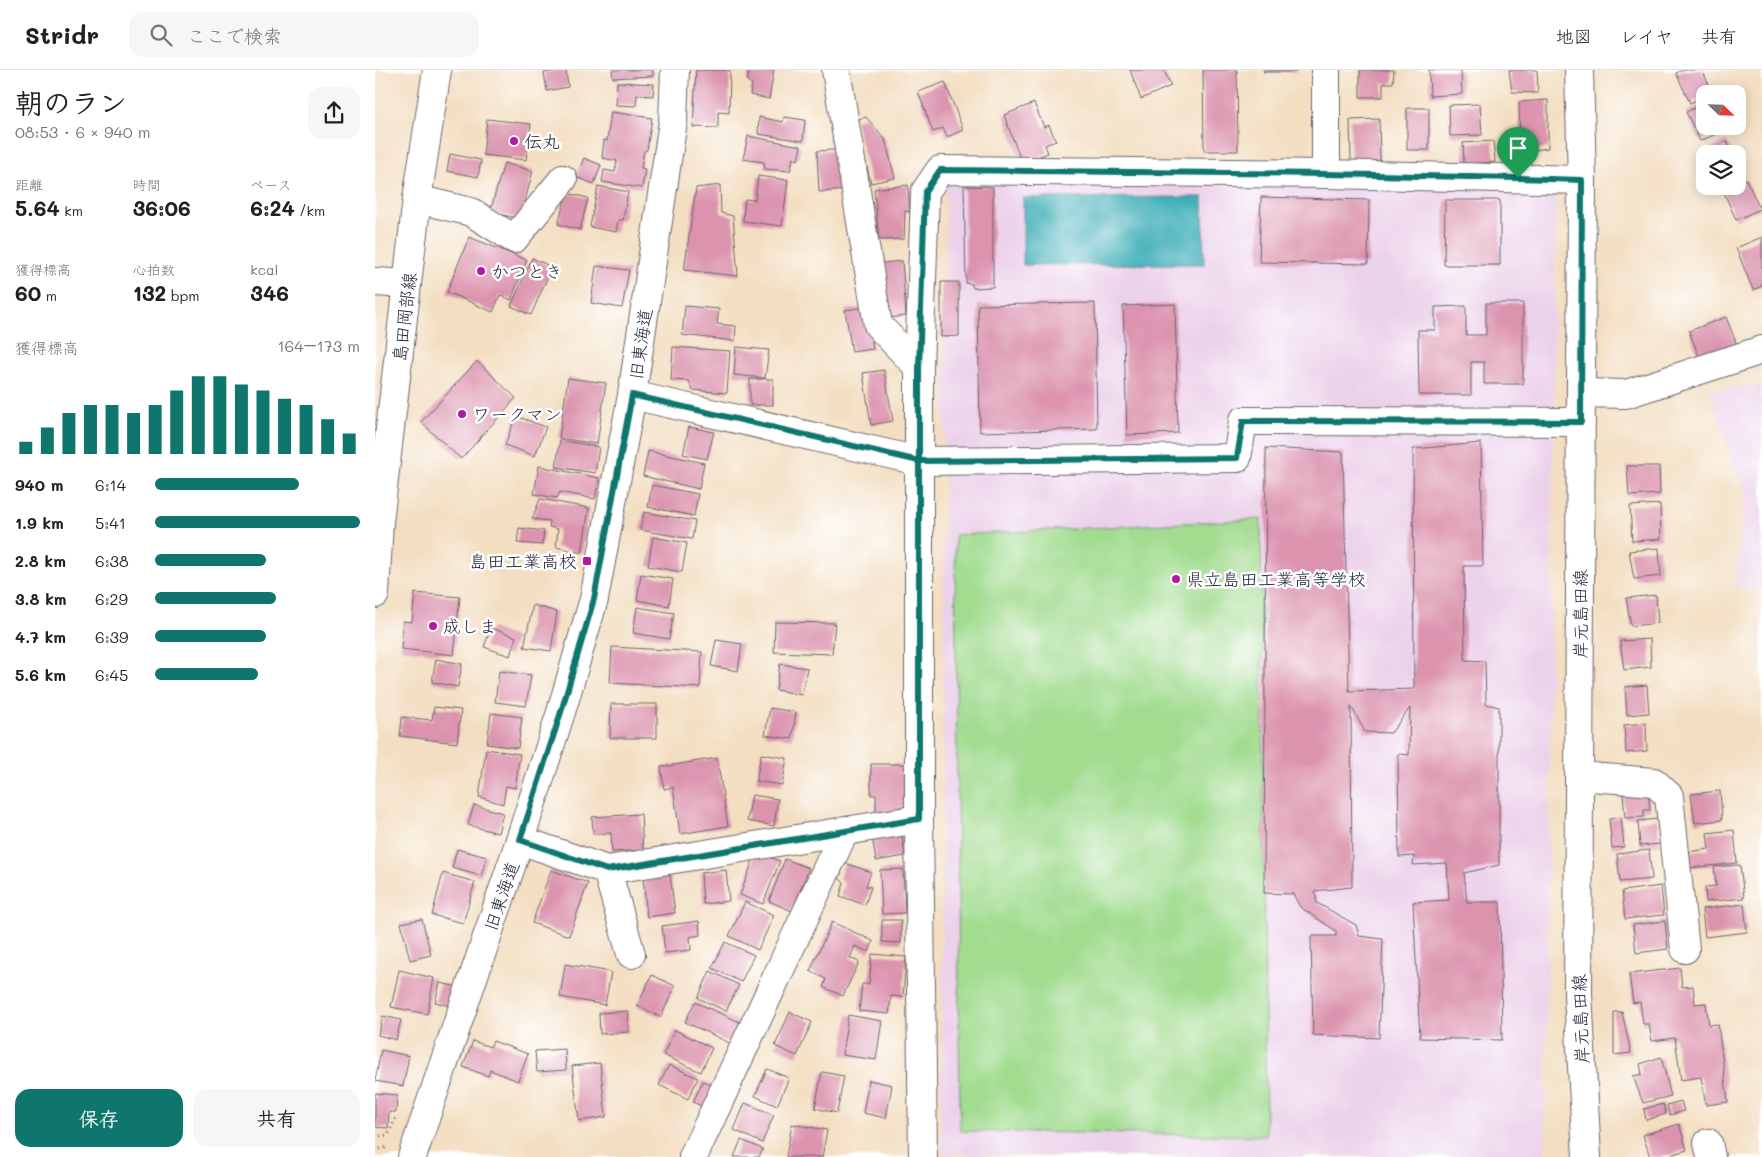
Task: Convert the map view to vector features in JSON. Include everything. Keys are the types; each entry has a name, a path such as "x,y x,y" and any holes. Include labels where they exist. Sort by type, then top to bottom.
{"street":[{"name":"島田岡部線","path":"375,594 377,523 417,199 437,70"},
{"name":"旧東海道","path":"412,1157 520,840 561,712 594,599 632,395 673,121 675,70"},
{"path":"836,70 878,325 919,368"},
{"path":"1326,70 1326,174"},
{"name":"岸元島田線","path":"1579,70 1582,180 1578,994 1587,1157"},
{"path":"923,1157 919,819 919,368 925,192 940,170 1326,174 1582,180"},
{"path":"417,199 471,212 514,239 563,179"},
{"path":"375,282 407,284"},
{"path":"1581,393 1626,394 1762,350"},
{"path":"632,395 919,461 1237,458 1243,421 1581,422"},
{"path":"1579,776 1654,782 1669,796 1685,949"},
{"path":"520,840 607,870 919,819"},
{"path":"693,1157 845,830"},
{"path":"607,870 631,954"}],"path":[{"path":"375,1137 388,1135 396,1117 401,1119"}],"shaded area":[{"path":"946,179 1556,192 1545,1157 1056,1157 941,1154"},
{"path":"1762,385 1762,591 1734,586 1746,490 1731,455 1709,390"}],"green space":[{"path":"1261,519 1266,1136 960,1131 955,535"}],"water":[{"path":"1203,197 1204,264 1023,265 1023,198"}],"building":[{"path":"566,70 568,87 547,91 544,73"},
{"path":"612,70 653,70 653,76 613,78"},
{"path":"696,70 730,70 729,113 718,112 718,128 693,127"},
{"path":"749,70 774,70 769,99 750,95 752,84 747,81"},
{"path":"1130,70 1164,70 1171,86 1141,99"},
{"path":"1203,70 1237,70 1238,151 1204,151"},
{"path":"1264,70 1296,70 1296,72 1264,72"},
{"path":"1360,70 1394,70 1393,83 1383,83 1383,97 1360,97"},
{"path":"1429,70 1461,70 1462,94 1430,96"},
{"path":"1509,70 1537,70 1538,93 1512,92"},
{"path":"1683,70 1702,70 1709,85 1696,85 1696,100 1690,103 1676,73"},
{"path":"617,82 654,84 653,96 637,95 636,106 616,105"},
{"path":"945,82 963,130 947,137 943,128 933,132 918,92"},
{"path":"1548,100 1548,148 1520,152 1519,102"},
{"path":"1034,103 1044,127 1049,125 1056,141 1045,145 1048,153 1022,163 1004,115"},
{"path":"1480,104 1482,135 1450,136 1449,105"},
{"path":"1696,107 1696,133 1686,112"},
{"path":"1407,108 1429,108 1429,150 1407,150"},
{"path":"611,112 652,118 647,150 644,151 641,168 645,169 642,188 602,182 604,170 615,172 617,161 602,158 604,140 607,141"},
{"path":"759,117 783,122 784,117 805,120 803,141 758,134"},
{"path":"866,117 885,139 895,178 871,183 855,120"},
{"path":"487,119 531,124 526,160 483,155"},
{"path":"1379,119 1380,161 1351,161 1350,120"},
{"path":"1697,135 1714,135 1700,141"},
{"path":"748,136 801,146 798,160 793,158 790,171 765,169 764,162 743,159"},
{"path":"1493,141 1495,162 1464,164 1463,143"},
{"path":"1727,141 1729,145 1719,145"},
{"path":"848,149 850,190 819,192 817,151"},
{"path":"450,154 481,160 478,177 447,171"},
{"path":"584,158 601,165 594,184 576,177"},
{"path":"504,163 533,171 520,219 490,212"},
{"path":"758,176 788,180 782,226 743,221 745,199 755,200"},
{"path":"1746,179 1760,209 1736,220 1725,195 1746,195"},
{"path":"720,185 721,213 733,216 738,276 684,270 696,188"},
{"path":"908,185 910,212 905,211 904,239 879,240 874,189"},
{"path":"598,186 628,192 623,220 618,220 616,232 590,227"},
{"path":"964,186 993,187 993,287 973,288 972,284 966,283"},
{"path":"567,193 588,198 580,230 558,224"},
{"path":"1261,197 1369,200 1368,264 1259,262"},
{"path":"1445,200 1500,200 1500,265 1444,265"},
{"path":"469,237 527,260 511,300 500,295 493,312 447,292"},
{"path":"1762,237 1762,286 1753,290 1736,248"},
{"path":"532,258 552,267 531,315 511,306"},
{"path":"902,261 906,316 887,318 882,263"},
{"path":"596,266 629,270 622,308 591,303"},
{"path":"941,282 959,282 959,336 941,337"},
{"path":"1095,303 1097,429 980,432 978,305"},
{"path":"1486,303 1523,303 1523,384 1484,384 1484,362 1471,362 1471,395 1419,395 1418,330 1435,330 1435,307 1466,306 1466,335 1486,335"},
{"path":"1175,304 1178,433 1127,435 1123,306"},
{"path":"685,306 719,309 717,324 736,326 735,341 682,335"},
{"path":"867,307 873,349 852,352 845,310"},
{"path":"1726,317 1737,345 1700,359 1689,331"},
{"path":"673,347 730,351 727,393 692,390 689,381 671,380"},
{"path":"736,347 769,350 765,378 734,375"},
{"path":"477,361 516,398 461,459 421,422"},
{"path":"884,370 893,421 871,425 863,373"},
{"path":"568,378 606,383 597,444 559,438"},
{"path":"750,379 773,379 773,405 750,405"},
{"path":"516,416 546,427 535,456 505,445"},
{"path":"689,427 714,432 707,459 683,454"},
{"path":"560,440 599,447 595,473 556,467"},
{"path":"1481,443 1483,566 1464,566 1465,660 1485,661 1486,704 1499,707 1499,865 1464,873 1467,902 1500,902 1502,1040 1420,1038 1413,902 1449,900 1447,863 1413,865 1414,856 1399,857 1398,754 1409,755 1410,708 1391,733 1365,732 1351,706 1352,887 1315,891 1317,903 1356,925 1359,936 1383,939 1379,1038 1313,1035 1311,936 1336,936 1336,931 1300,907 1293,894 1264,893 1266,448 1343,452 1349,691 1414,689 1413,449"},
{"path":"648,451 704,463 699,489 643,476"},
{"path":"539,466 599,478 595,499 560,492 557,498 534,494"},
{"path":"1627,466 1659,466 1660,494 1629,496"},
{"path":"652,485 698,494 694,516 648,507"},
{"path":"540,499 589,508 582,553 556,547 558,529 549,527 550,521 532,519"},
{"path":"1660,504 1661,539 1632,541 1630,506"},
{"path":"644,512 695,521 692,539 640,530"},
{"path":"519,528 544,531 542,545 517,543"},
{"path":"653,537 687,543 682,572 648,566"},
{"path":"1659,548 1661,576 1634,579 1629,551"},
{"path":"641,574 673,579 669,606 637,600"},
{"path":"415,593 460,597 454,655 401,649 403,621 412,622"},
{"path":"1656,595 1658,623 1631,626 1626,598"},
{"path":"533,605 557,612 551,651 524,647"},
{"path":"637,607 674,613 669,639 633,633"},
{"path":"775,622 835,623 832,654 774,652"},
{"path":"491,628 516,637 510,656 484,647"},
{"path":"1650,639 1651,667 1624,670 1620,641"},
{"path":"716,640 742,644 738,671 711,666"},
{"path":"612,647 702,652 700,688 610,683"},
{"path":"436,659 462,664 458,687 432,682"},
{"path":"780,664 807,668 802,695 776,690"},
{"path":"499,671 531,675 526,706 495,702"},
{"path":"1647,685 1649,713 1627,715 1625,687"},
{"path":"611,704 657,704 657,738 610,738"},
{"path":"434,707 461,710 457,743 400,736 402,717 432,720"},
{"path":"770,708 796,712 792,739 765,735"},
{"path":"491,713 522,717 518,748 487,744"},
{"path":"1646,723 1647,751 1626,753 1624,725"},
{"path":"486,749 520,754 515,788 506,786 503,804 479,797"},
{"path":"761,754 787,758 782,785 756,781"},
{"path":"717,758 728,826 680,834 673,787 664,789 661,767"},
{"path":"871,764 908,764 907,807 900,807 900,814 876,814 876,795 871,795"},
{"path":"1720,791 1722,820 1695,823 1691,794"},
{"path":"1648,792 1650,810 1644,810 1644,817 1625,818 1623,794"},
{"path":"752,795 778,799 774,826 747,821"},
{"path":"474,805 503,813 498,833 468,825"},
{"path":"641,814 643,850 612,852 611,833 593,834 592,817"},
{"path":"1621,817 1624,847 1612,848 1609,819"},
{"path":"1657,819 1660,844 1640,846 1638,821"},
{"path":"901,830 905,856 876,861 872,836"},
{"path":"1734,830 1737,863 1689,868 1687,852 1709,849 1707,833"},
{"path":"457,849 487,857 481,876 452,868"},
{"path":"1649,850 1652,879 1620,882 1617,854"},
{"path":"756,852 780,861 763,904 740,895"},
{"path":"785,859 809,868 792,911 769,901"},
{"path":"845,863 871,872 866,886 871,887 865,905 840,896 844,883 839,878"},
{"path":"1740,865 1744,898 1706,902 1705,887 1716,886 1714,867"},
{"path":"903,869 905,913 882,914 880,870"},
{"path":"551,870 588,883 569,936 532,923"},
{"path":"726,870 729,901 703,904 701,873"},
{"path":"443,873 475,882 463,923 432,915"},
{"path":"670,874 675,913 647,917 643,877"},
{"path":"1661,886 1664,915 1625,919 1622,891"},
{"path":"745,902 774,915 758,950 729,936"},
{"path":"1744,904 1747,932 1705,937 1702,909"},
{"path":"422,919 431,955 410,960 401,923"},
{"path":"882,920 901,920 901,943 882,942"},
{"path":"699,921 700,935 690,937 691,950 665,953 662,926"},
{"path":"1665,921 1668,949 1636,953 1633,925"},
{"path":"832,922 873,941 869,952 855,946 850,958 859,962 843,996 823,987 826,979 810,971"},
{"path":"725,942 754,955 741,982 712,968"},
{"path":"872,954 906,957 903,997 891,996 889,1014 859,1011 862,984 869,984"},
{"path":"565,964 611,972 605,1005 560,997"},
{"path":"1680,968 1682,987 1693,986 1695,1004 1706,1003 1709,1025 1718,1024 1728,1102 1706,1105 1701,1077 1681,1080 1675,1038 1652,1041 1649,1024 1643,1024 1640,1002 1633,1003 1629,974"},
{"path":"399,970 434,978 427,1014 391,1007"},
{"path":"710,971 739,985 726,1011 698,998"},
{"path":"652,975 675,986 661,1017 637,1006"},
{"path":"440,983 458,987 453,1007 435,1002"},
{"path":"695,1002 742,1023 732,1044 685,1022"},
{"path":"628,1011 629,1032 600,1034 599,1013"},
{"path":"790,1012 812,1022 797,1056 775,1046"},
{"path":"1614,1012 1622,1012 1631,1053 1614,1055"},
{"path":"848,1015 882,1021 876,1060 842,1055"},
{"path":"383,1016 401,1020 396,1040 378,1035"},
{"path":"675,1030 712,1048 701,1072 663,1055"},
{"path":"473,1041 490,1047 493,1041 528,1054 518,1081 490,1070 488,1076 463,1067"},
{"path":"565,1049 566,1070 537,1072 535,1051"},
{"path":"381,1050 409,1056 403,1086 375,1081"},
{"path":"1661,1057 1671,1096 1643,1103 1633,1076 1642,1074 1640,1064"},
{"path":"600,1063 606,1117 579,1121 572,1066"},
{"path":"669,1065 698,1078 688,1099 659,1085"},
{"path":"767,1069 789,1078 777,1106 755,1096"},
{"path":"822,1072 844,1076 837,1113 815,1108"},
{"path":"869,1080 892,1085 886,1118 863,1113"},
{"path":"703,1081 718,1088 708,1109 693,1102"},
{"path":"375,1093 397,1095 396,1112 389,1112 388,1128 375,1127"},
{"path":"1681,1101 1684,1111 1670,1115 1667,1105"},
{"path":"745,1103 774,1115 762,1143 734,1130"},
{"path":"1663,1104 1666,1114 1646,1120 1644,1109"},
{"path":"792,1124 827,1130 822,1157 786,1157"},
{"path":"1679,1124 1687,1150 1663,1157 1650,1157 1643,1135"},
{"path":"741,1140 763,1149 759,1157 734,1157"}],"place":[{"name":"伝丸","path":"514,141"},
{"name":"かつとき","path":"481,271"},
{"name":"ワークマン","path":"462,414"},
{"name":"島田工業高校","path":"587,561"},
{"name":"県立島田工業高等学校","path":"1176,579"},
{"name":"成しま","path":"433,626"}],"route":[{"path":"1518,178 940,170 925,192 919,368 919,461 632,395 594,599 561,712 520,840 607,870 919,819 919,461 1237,458 1243,421 1581,422 1582,180 1518,178"}]}
